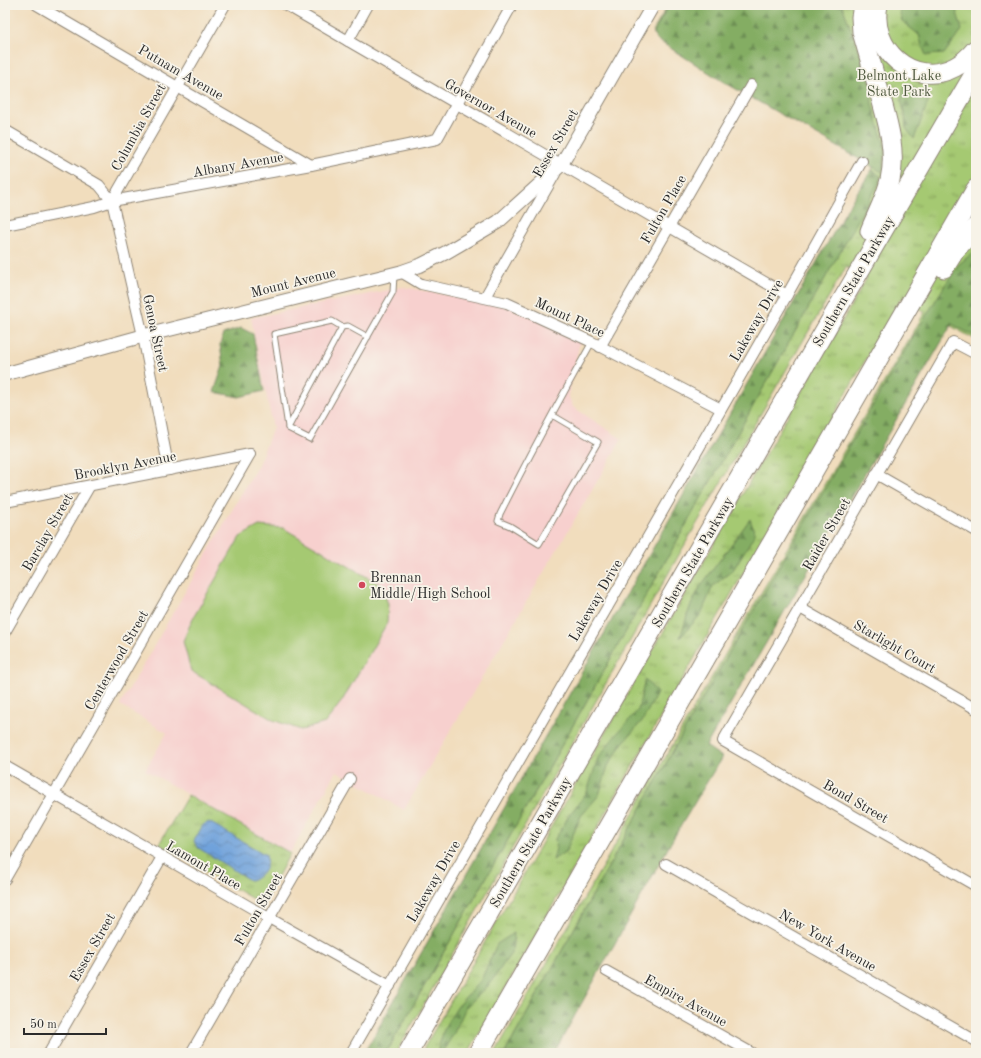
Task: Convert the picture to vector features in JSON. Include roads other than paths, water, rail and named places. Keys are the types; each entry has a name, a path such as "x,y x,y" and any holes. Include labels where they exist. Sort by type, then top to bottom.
{"highway":[{"path":"843,299 885,197 892,165 892,143 889,126 862,32 861,17 863,5"},
{"path":"878,5 876,22 880,39 893,58 912,69 919,72 934,73 948,70 960,64 976,49"},
{"name":"Southern State Parkway","path":"408,1053 976,71"},
{"path":"478,1053 976,189"},
{"path":"895,328 944,267 956,249 976,227"}],"street":[{"name":"Putnam Avenue","path":"36,5 311,165"},
{"name":"Columbia Street","path":"112,201 225,5"},
{"name":"Governor Avenue","path":"286,5 787,295"},
{"path":"348,41 368,5"},
{"path":"456,103 512,5"},
{"name":"Essex Street","path":"485,297 653,5"},
{"name":"Fulton Place","path":"596,344 669,227 751,85"},
{"name":"Albany Avenue","path":"5,225 94,207 112,201 311,165 437,139 456,103"},
{"path":"5,130 99,185 112,201"},
{"name":"Lakeway Drive","path":"351,1053 787,295 862,161"},
{"name":"Mount Avenue","path":"5,374 143,336 398,273 445,253 498,222 561,165"},
{"name":"Genoa Street","path":"112,201 143,336 169,470"},
{"name":"Mount Place","path":"398,273 421,284 507,303 596,344 721,409"},
{"name":"Raider Street","path":"723,740 953,342 976,354"},
{"name":"Brooklyn Avenue","path":"5,502 89,487 107,482 250,454"},
{"name":"Centerwood Street","path":"5,879 250,454"},
{"path":"876,474 976,531"},
{"name":"Barclay Street","path":"5,632 89,487"},
{"name":"Starlight Court","path":"800,608 976,709"},
{"name":"Bond Street","path":"723,740 976,886"},
{"name":"Lamont Place","path":"5,766 390,986"},
{"name":"Fulton Street","path":"191,1053 350,779"},
{"name":"Essex Street","path":"49,1053 162,857"},
{"name":"New York Avenue","path":"666,864 976,1041"},
{"name":"Empire Avenue","path":"606,971 752,1053"}],"lane":[{"path":"288,428 310,439 393,292 398,273"},
{"path":"288,428 274,334 332,320 342,327 348,326 368,337"},
{"path":"288,428 342,327"},
{"path":"552,415 598,442 539,544 510,526 498,521 500,514 552,415 596,344"}],"water":[{"path":"209,822 266,855 267,859 264,870 251,881 197,847 194,841 203,825"}],"place":[{"name":"Brennan Middle/High School","path":"362,585"}],"park label":[{"name":"Belmont Lake State Park","path":"899,84"}]}
